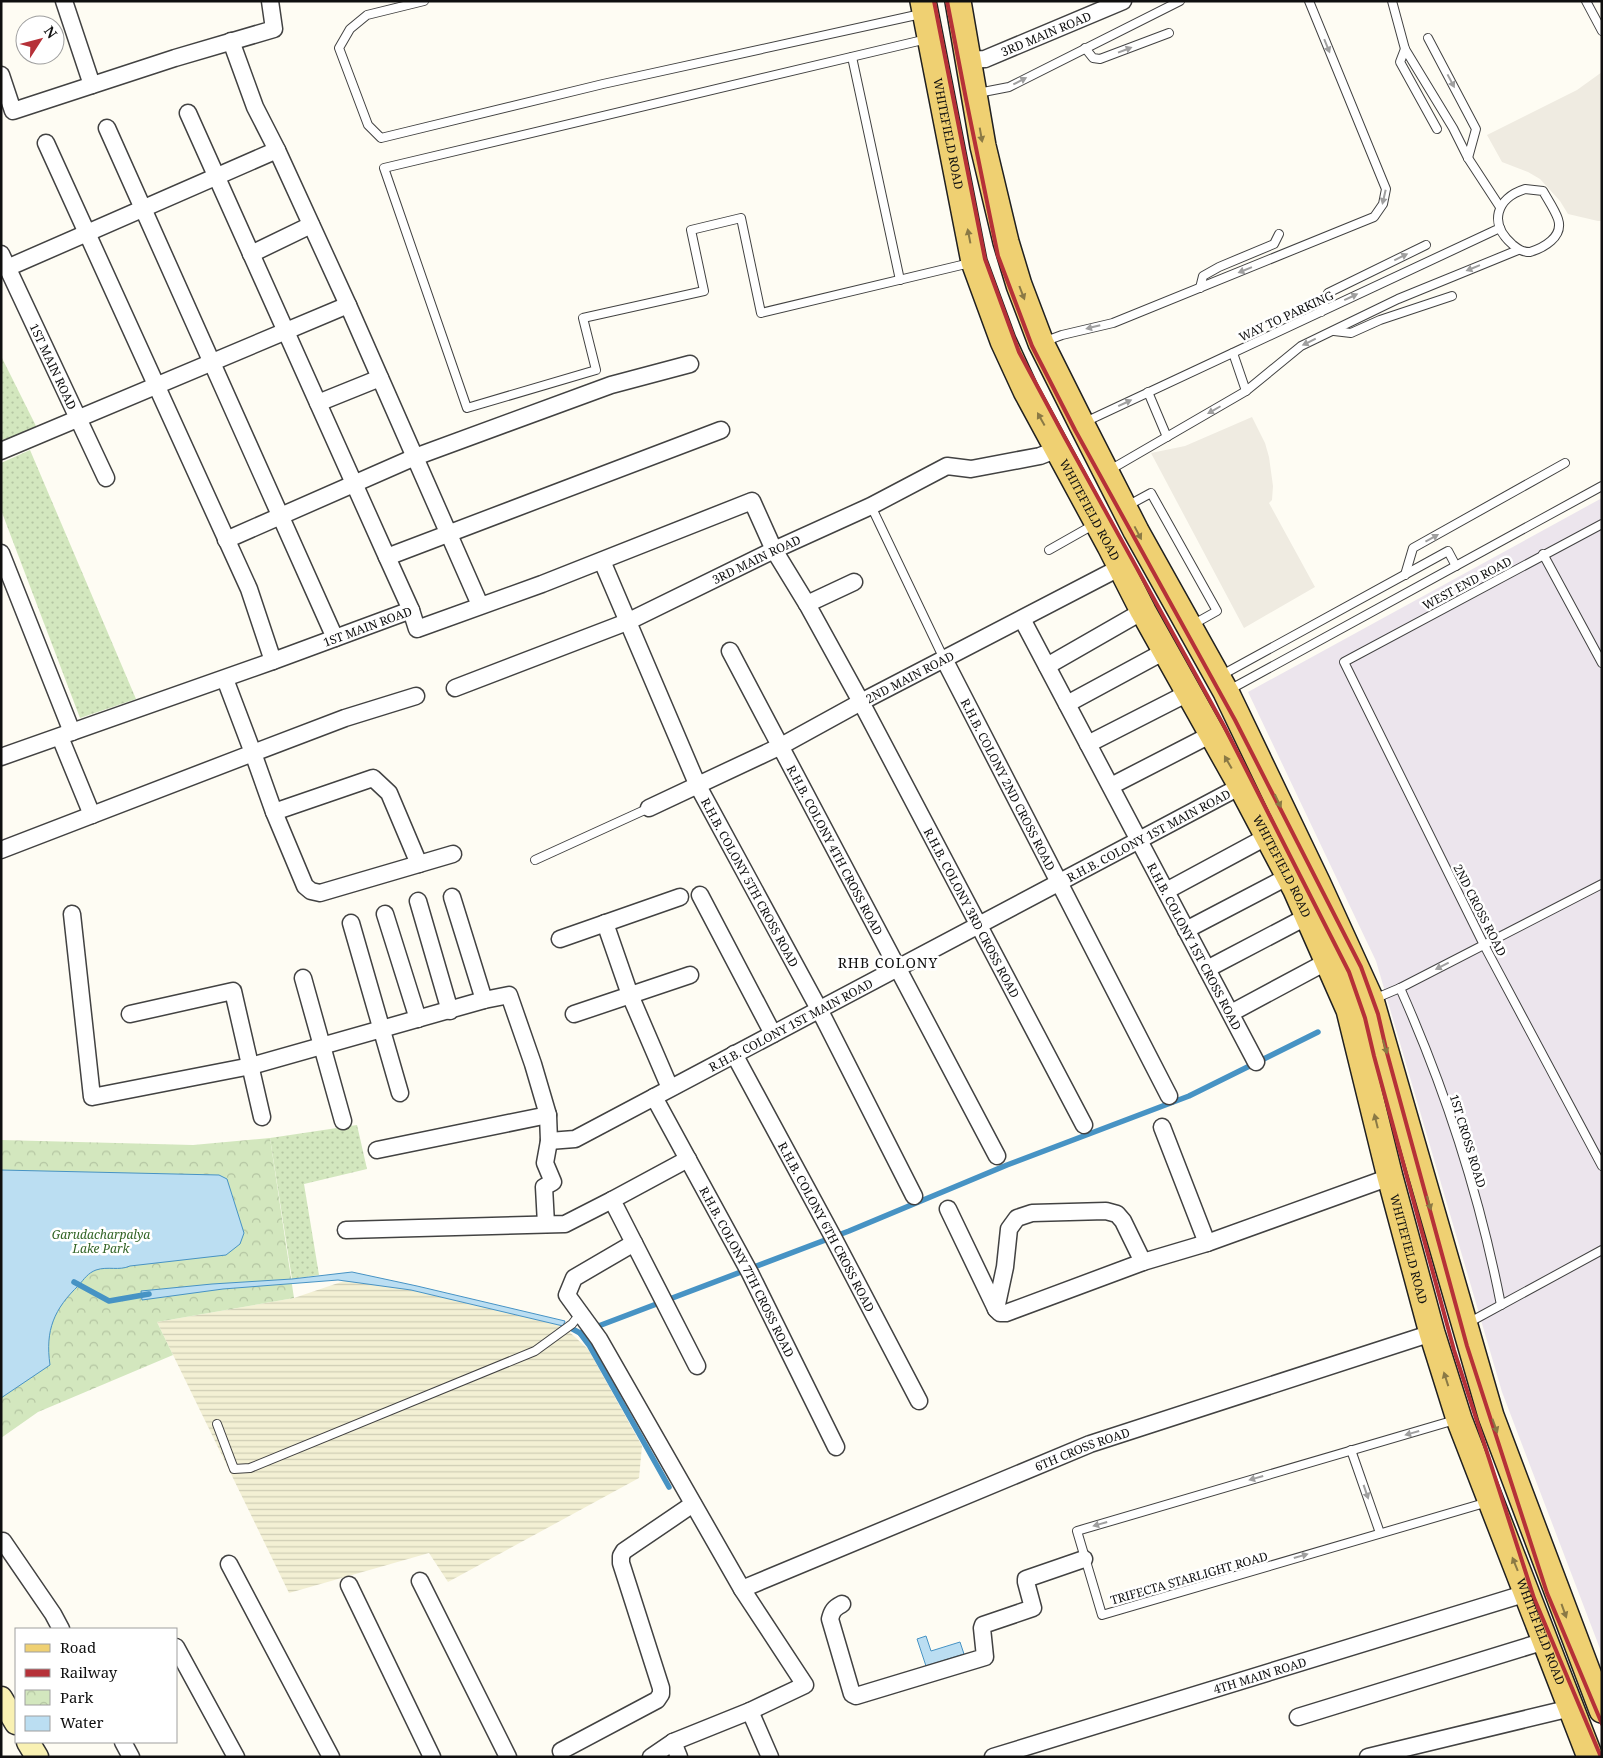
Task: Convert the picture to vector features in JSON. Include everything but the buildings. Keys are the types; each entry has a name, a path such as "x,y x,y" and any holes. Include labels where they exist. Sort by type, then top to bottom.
{"main road":[{"name":"WHITEFIELD ROAD","path":"958,1 983,146 1018,285 1041,343 1081,424 1136,531 1222,685 1318,884 1360,1005 1413,1146 1491,1416 1592,1675 1602,1710"},
{"name":"WHITEFIELD ROAD","path":"924,7 974,262 1003,341 1026,391 1143,611 1242,786 1289,876 1328,961 1360,1005 1384,1154 1432,1333 1459,1419 1590,1757"},
{"path":"1384,1154 1413,1146"}],"street":[{"path":"64,1 92,85"},
{"path":"1,75 13,111 174,58 274,28 270,1"},
{"name":"3RD MAIN ROAD","path":"969,60 985,59 1123,1"},
{"path":"231,42 255,107 277,150 348,306 480,605 602,561"},
{"path":"188,113 411,610"},
{"path":"107,128 335,638"},
{"path":"46,143 248,589 273,661"},
{"path":"4,261 87,233 277,150"},
{"path":"251,254 311,225"},
{"name":"1ST MAIN ROAD","path":"4,261 106,478"},
{"path":"1,451 348,306"},
{"path":"226,540 415,457 612,385 690,364"},
{"path":"318,403 380,378"},
{"path":"388,557 721,430"},
{"name":"3RD MAIN ROAD","path":"455,688 627,622 774,550 871,506 947,466 971,469 1040,456 1058,449"},
{"name":"R.H.B. COLONY 3RD CROSS ROAD","path":"602,561 752,501 774,550 807,604 861,702 1084,1125"},
{"path":"1,553 66,734 92,815"},
{"name":"R.H.B. COLONY 5TH CROSS ROAD","path":"602,561 698,786 819,1009 914,1196"},
{"name":"2ND MAIN ROAD","path":"649,808 780,746 1121,567"},
{"path":"807,604 854,582"},
{"name":"1ST MAIN ROAD","path":"1,757 225,679 411,610 418,629 480,605"},
{"path":"1047,666 1143,611"},
{"name":"R.H.B. COLONY 1ST CROSS ROAD","path":"1022,618 1256,1062"},
{"name":"R.H.B. COLONY 4TH CROSS ROAD","path":"730,651 997,1156"},
{"path":"1067,704 1165,651"},
{"name":"R.H.B. COLONY 2ND CROSS ROAD","path":"944,659 1169,1096"},
{"path":"225,679 274,812 305,886 311,891 320,893 453,854"},
{"path":"1088,744 1188,693"},
{"path":"1,850 345,718 416,696"},
{"path":"1111,786 1212,734"},
{"path":"274,812 373,778 389,793 419,864"},
{"name":"R.H.B. COLONY 1ST MAIN ROAD","path":"549,1141 575,1139 1242,786"},
{"path":"1166,890 1268,836"},
{"path":"1186,930 1289,876"},
{"path":"700,895 773,1034"},
{"path":"452,896 484,1000"},
{"path":"560,939 680,897"},
{"path":"418,901 450,1011"},
{"path":"72,914 92,1097 251,1066 382,1028 508,995 533,1064 548,1116 549,1141 545,1163 553,1182 544,1187 546,1224"},
{"path":"385,914 418,1019"},
{"path":"1207,969 1308,916"},
{"path":"351,923 400,1093"},
{"path":"605,923 630,995 670,1088"},
{"path":"1231,1013 1328,961"},
{"path":"574,1014 690,975"},
{"path":"303,978 343,1121"},
{"path":"130,1014 234,991 262,1117"},
{"name":"R.H.B. COLONY 6TH CROSS ROAD","path":"734,1054 838,1245 918,1401"},
{"name":"R.H.B. COLONY 7TH CROSS ROAD","path":"654,1097 750,1273 836,1446"},
{"path":"377,1150 548,1116"},
{"path":"1162,1127 1207,1243"},
{"path":"346,1230 565,1224 688,1159"},
{"path":"948,1209 996,1309 1000,1313 1006,1313 1143,1262 1207,1243 1390,1177"},
{"path":"612,1200 697,1366"},
{"path":"996,1309 1005,1267 1009,1229 1017,1218 1032,1213 1106,1210 1117,1214 1123,1221 1143,1262"},
{"path":"634,1243 574,1278 567,1295 599,1339 742,1589 805,1685 676,1749 651,1757"},
{"name":"6TH CROSS ROAD","path":"742,1589 1090,1444 1432,1333"},
{"path":"561,1751 657,1700 661,1694 662,1688 621,1563 621,1556 624,1551 693,1504"},
{"path":"1,1542 3,1541 60,1628"},
{"path":"842,1604 835,1607 830,1619 835,1642 852,1694 856,1696 985,1657 983,1625 1033,1608 1026,1579 1084,1558"},
{"path":"229,1564 331,1757"},
{"path":"420,1580 508,1757"},
{"path":"350,1585 432,1757"},
{"name":"4TH MAIN ROAD","path":"993,1757 1527,1593"},
{"path":"1298,1717 1545,1641"},
{"path":"178,1652 236,1757"},
{"path":"1,1698 15,1721"},
{"path":"1368,1757 1572,1708"},
{"path":"750,1711 770,1757"},
{"path":"29,1743 37,1757"},
{"path":"124,1743 131,1757"}],"lane":[{"path":"424,1 367,15 350,29 339,48 368,125 381,138 924,7"},
{"path":"974,94 1009,87 1180,1"},
{"path":"1041,343 1062,335 1112,322 1374,217 1383,204 1386,189 1309,1"},
{"path":"1392,1 1405,49 1453,128 1468,158 1500,207"},
{"path":"1586,1 1602,31"},
{"path":"1085,48 1093,58 1100,59 1169,34"},
{"path":"931,38 384,168 467,408 596,370 583,318 704,291 691,230 740,218 762,313 974,262"},
{"path":"1428,38 1476,129 1468,158"},
{"path":"1405,49 1400,62 1437,129"},
{"path":"852,57 900,280"},
{"path":"1106,472 1246,391 1301,346 1398,299 1518,250 1530,252 1551,242 1557,234 1559,220 1543,191 1525,189 1516,192 1509,196 1500,207 1498,214 1500,228 1508,241 1518,250"},
{"name":"WAY TO PARKING","path":"1081,424 1500,228"},
{"path":"1200,288 1202,276 1274,244 1279,234"},
{"path":"1321,312 1328,293 1426,245"},
{"path":"1332,331 1351,332 1380,320 1452,296"},
{"path":"1233,353 1246,391"},
{"path":"1148,392 1167,437"},
{"path":"1405,575 1413,548 1565,463"},
{"path":"1222,685 1456,566 1602,486"},
{"path":"871,506 944,659"},
{"path":"1049,550 1097,523"},
{"name":"WEST END ROAD","path":"1344,662 1602,524"},
{"path":"1222,685 1448,551 1456,566"},
{"path":"1543,554 1602,663"},
{"name":"2ND CROSS ROAD","path":"1344,662 1484,945 1602,1166"},
{"path":"535,860 649,808"},
{"path":"1360,1005 1400,988 1602,884"},
{"name":"1ST CROSS ROAD","path":"1400,988 1426,1046 1458,1141 1491,1253 1501,1305"},
{"path":"1464,1325 1602,1250"},
{"path":"216,1424 234,1469 250,1468 535,1351 572,1324 580,1314"},
{"name":"TRIFECTA STARLIGHT ROAD","path":"1459,1419 1077,1531 1102,1615 1490,1501"},
{"path":"1351,1450 1380,1533"}],"shaded area":[{"path":"1602,72 1602,221 1598,221 1568,214 1560,201 1540,179 1502,162 1487,135 1577,90"},
{"path":"1252,417 1265,443 1269,457 1273,486 1272,500 1269,503 1315,587 1244,628 1151,453 1185,446"},
{"path":"1602,498 1602,1654 1502,1392 1376,961 1248,692"},
{"path":"347,1280 411,1290 563,1326 588,1349 642,1446 639,1478 448,1582 429,1553 289,1593 157,1322 294,1298"}],"green space":[{"path":"1,356 37,428 1,443"},
{"path":"30,450 136,699 80,718 1,510 1,463"},
{"path":"357,1125 367,1169 304,1184 319,1275 292,1279 270,1138"},
{"name":"Garudacharpalya Lake Park","path":"270,1138 294,1298 157,1322 173,1355 38,1412 1,1438 1,1140 193,1145"}],"water":[{"path":"1,1170 219,1175 227,1179 244,1233 240,1244 226,1255 100,1269 91,1273 70,1294 53,1321 49,1341 50,1365 1,1398"},
{"path":"352,1272 565,1321 563,1326 411,1290 338,1280 223,1289 142,1300 141,1291 292,1279"},
{"path":"926,1636 931,1651 960,1642 964,1654 926,1666 917,1639"}],"waterway":[{"path":"580,1333 849,1231 1007,1165 1189,1096 1318,1032"},
{"path":"74,1282 109,1301 149,1294"},
{"path":"567,1326 580,1333 589,1345 669,1487"}],"railway":[{"path":"934,1 985,259 1019,352 1224,726 1349,972 1365,1018 1454,1350 1534,1598 1601,1757"},
{"path":"947,1 998,256 1032,346 1075,430 1235,720 1361,967 1378,1014 1467,1346 1547,1593 1602,1724"}],"district":[{"name":"RHB COLONY","path":"888,962"}]}
